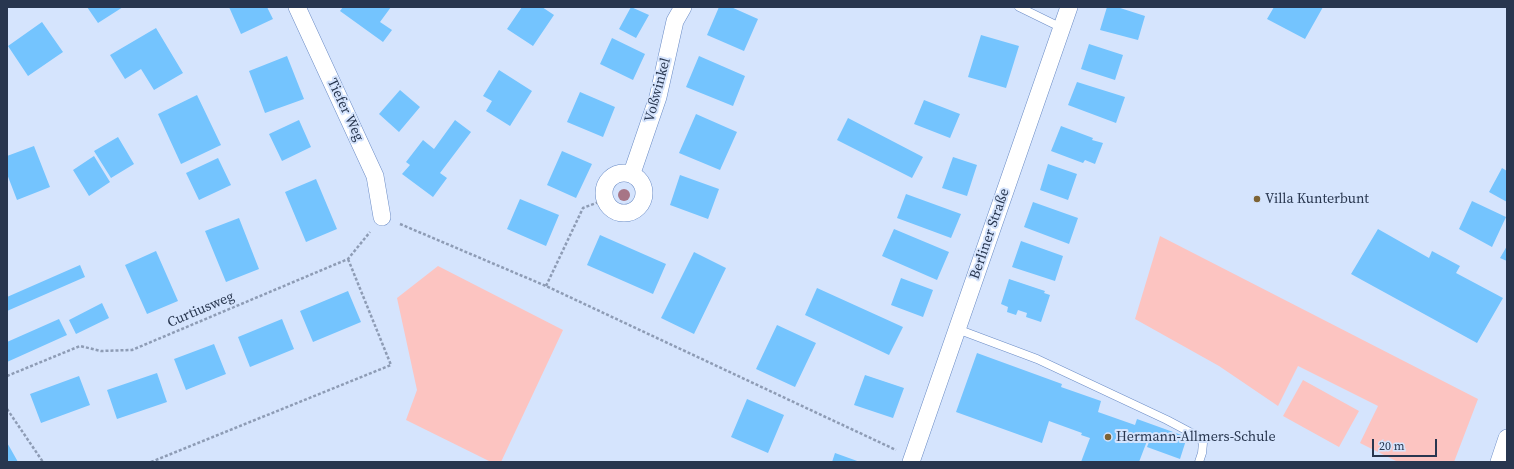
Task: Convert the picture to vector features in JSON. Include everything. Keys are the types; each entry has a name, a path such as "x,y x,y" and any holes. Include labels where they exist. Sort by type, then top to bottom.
{"street":[{"name":"Tiefer Weg","path":"297,7 375,176 382,216"},
{"name":"Voßwinkel","path":"632,173 658,97 675,21 683,7"},
{"name":"Berliner Straße","path":"912,460 1069,7"},
{"path":"618,173 632,173 641,181 645,192 641,205 630,213 615,212 604,200 603,192 607,180 618,173"},
{"path":"1499,462 1507,438"}],"lane":[{"path":"1019,7 1062,28"},
{"path":"957,329 1037,359 1167,420 1199,437 1203,443 1199,462"}],"path":[{"path":"546,286 583,208 604,200"},
{"name":"Curtiusweg","path":"7,376 80,346 101,351 132,350 348,259 382,216"},
{"path":"382,216 546,286 912,460"},
{"path":"151,462 390,365 348,259"},
{"path":"7,409 43,462"}],"shaded area":[{"path":"1160,236 1478,399 1454,462 1398,462 1360,443 1378,406 1298,366 1278,406 1219,366 1135,319"},
{"path":"438,266 563,330 501,462 491,462 406,420 417,390 397,298"},
{"path":"1303,380 1359,411 1339,447 1283,416"}],"building":[{"path":"87,7 123,7 98,23"},
{"path":"229,7 267,7 273,19 241,34"},
{"path":"343,7 391,7 380,22 392,30 383,42 340,11"},
{"path":"522,7 542,7 554,15 533,46 507,29"},
{"path":"631,7 649,15 636,38 619,29"},
{"path":"719,7 731,7 758,19 744,51 707,35"},
{"path":"1107,7 1117,7 1145,16 1138,40 1100,30"},
{"path":"1274,7 1323,7 1305,39 1267,19"},
{"path":"42,22 63,52 28,76 8,46"},
{"path":"156,28 183,73 154,90 141,69 125,79 110,55"},
{"path":"981,35 1019,46 1006,88 968,77"},
{"path":"612,38 645,54 633,80 600,64"},
{"path":"1089,44 1123,55 1115,80 1081,69"},
{"path":"287,56 304,99 265,113 249,71"},
{"path":"699,56 745,76 733,106 686,87"},
{"path":"499,70 532,91 510,126 486,111 492,101 483,96"},
{"path":"1077,82 1125,97 1116,123 1068,105"},
{"path":"400,90 420,107 399,132 379,114"},
{"path":"580,92 615,107 603,137 567,122"},
{"path":"197,95 221,145 181,164 158,114"},
{"path":"924,100 960,114 950,138 914,124"},
{"path":"696,114 737,132 720,170 679,153"},
{"path":"848,118 923,157 912,178 837,140"},
{"path":"299,120 311,147 282,161 269,134"},
{"path":"455,120 471,132 440,173 447,178 433,197 402,174 410,165 406,162 423,140 434,149"},
{"path":"1061,126 1093,138 1092,140 1103,143 1095,164 1085,160 1083,163 1051,151"},
{"path":"118,137 134,164 111,178 94,151"},
{"path":"34,146 50,187 17,200 7,174 7,156"},
{"path":"562,151 592,164 576,198 547,185"},
{"path":"94,156 110,182 89,196 73,170"},
{"path":"953,157 977,165 967,196 942,188"},
{"path":"218,158 231,185 199,200 186,173"},
{"path":"1048,164 1077,174 1068,200 1040,190"},
{"path":"1502,168 1507,171 1507,202 1489,192"},
{"path":"680,175 719,189 708,219 670,205"},
{"path":"316,179 337,229 306,242 285,192"},
{"path":"906,194 961,214 951,238 897,218"},
{"path":"520,199 559,215 546,246 507,229"},
{"path":"1472,201 1506,217 1492,247 1459,229"},
{"path":"1033,202 1078,218 1069,244 1024,227"},
{"path":"239,218 259,269 226,282 205,231"},
{"path":"894,229 949,252 937,280 882,256"},
{"path":"1378,229 1429,258 1432,251 1460,266 1456,273 1503,298 1477,343 1351,274"},
{"path":"600,235 666,264 653,294 587,265"},
{"path":"1021,241 1063,256 1055,281 1012,267"},
{"path":"1507,246 1507,261 1500,258"},
{"path":"156,251 178,301 147,314 125,265"},
{"path":"694,252 726,268 694,334 661,318"},
{"path":"80,265 85,277 7,311 7,297"},
{"path":"901,278 933,290 923,317 891,305"},
{"path":"1009,279 1045,291 1044,293 1050,295 1041,322 1026,317 1027,313 1018,310 1016,315 1007,312 1008,307 1001,304"},
{"path":"817,288 903,327 889,355 805,315"},
{"path":"348,291 361,322 313,342 300,311"},
{"path":"102,303 109,318 76,334 69,320"},
{"path":"59,319 67,335 7,362 7,342"},
{"path":"282,319 294,349 250,367 238,337"},
{"path":"777,325 816,343 795,387 756,369"},
{"path":"214,344 226,374 186,390 174,359"},
{"path":"977,353 1062,384 1061,387 1101,401 1098,412 1135,425 1137,419 1187,437 1180,459 1147,447 1149,442 1147,441 1139,462 1081,462 1090,438 1081,435 1082,433 1049,421 1042,443 956,412"},
{"path":"157,373 167,402 117,419 107,390"},
{"path":"865,375 904,388 893,418 854,405"},
{"path":"79,376 90,405 41,423 30,394"},
{"path":"747,399 784,415 768,453 731,437"},
{"path":"7,443 9,446 18,462 7,462"},
{"path":"835,453 860,462 832,462"}],"place":[{"name":"Villa Kunterbunt","path":"1257,199"},
{"name":"Hermann-Allmers-Schule","path":"1108,437"}]}
